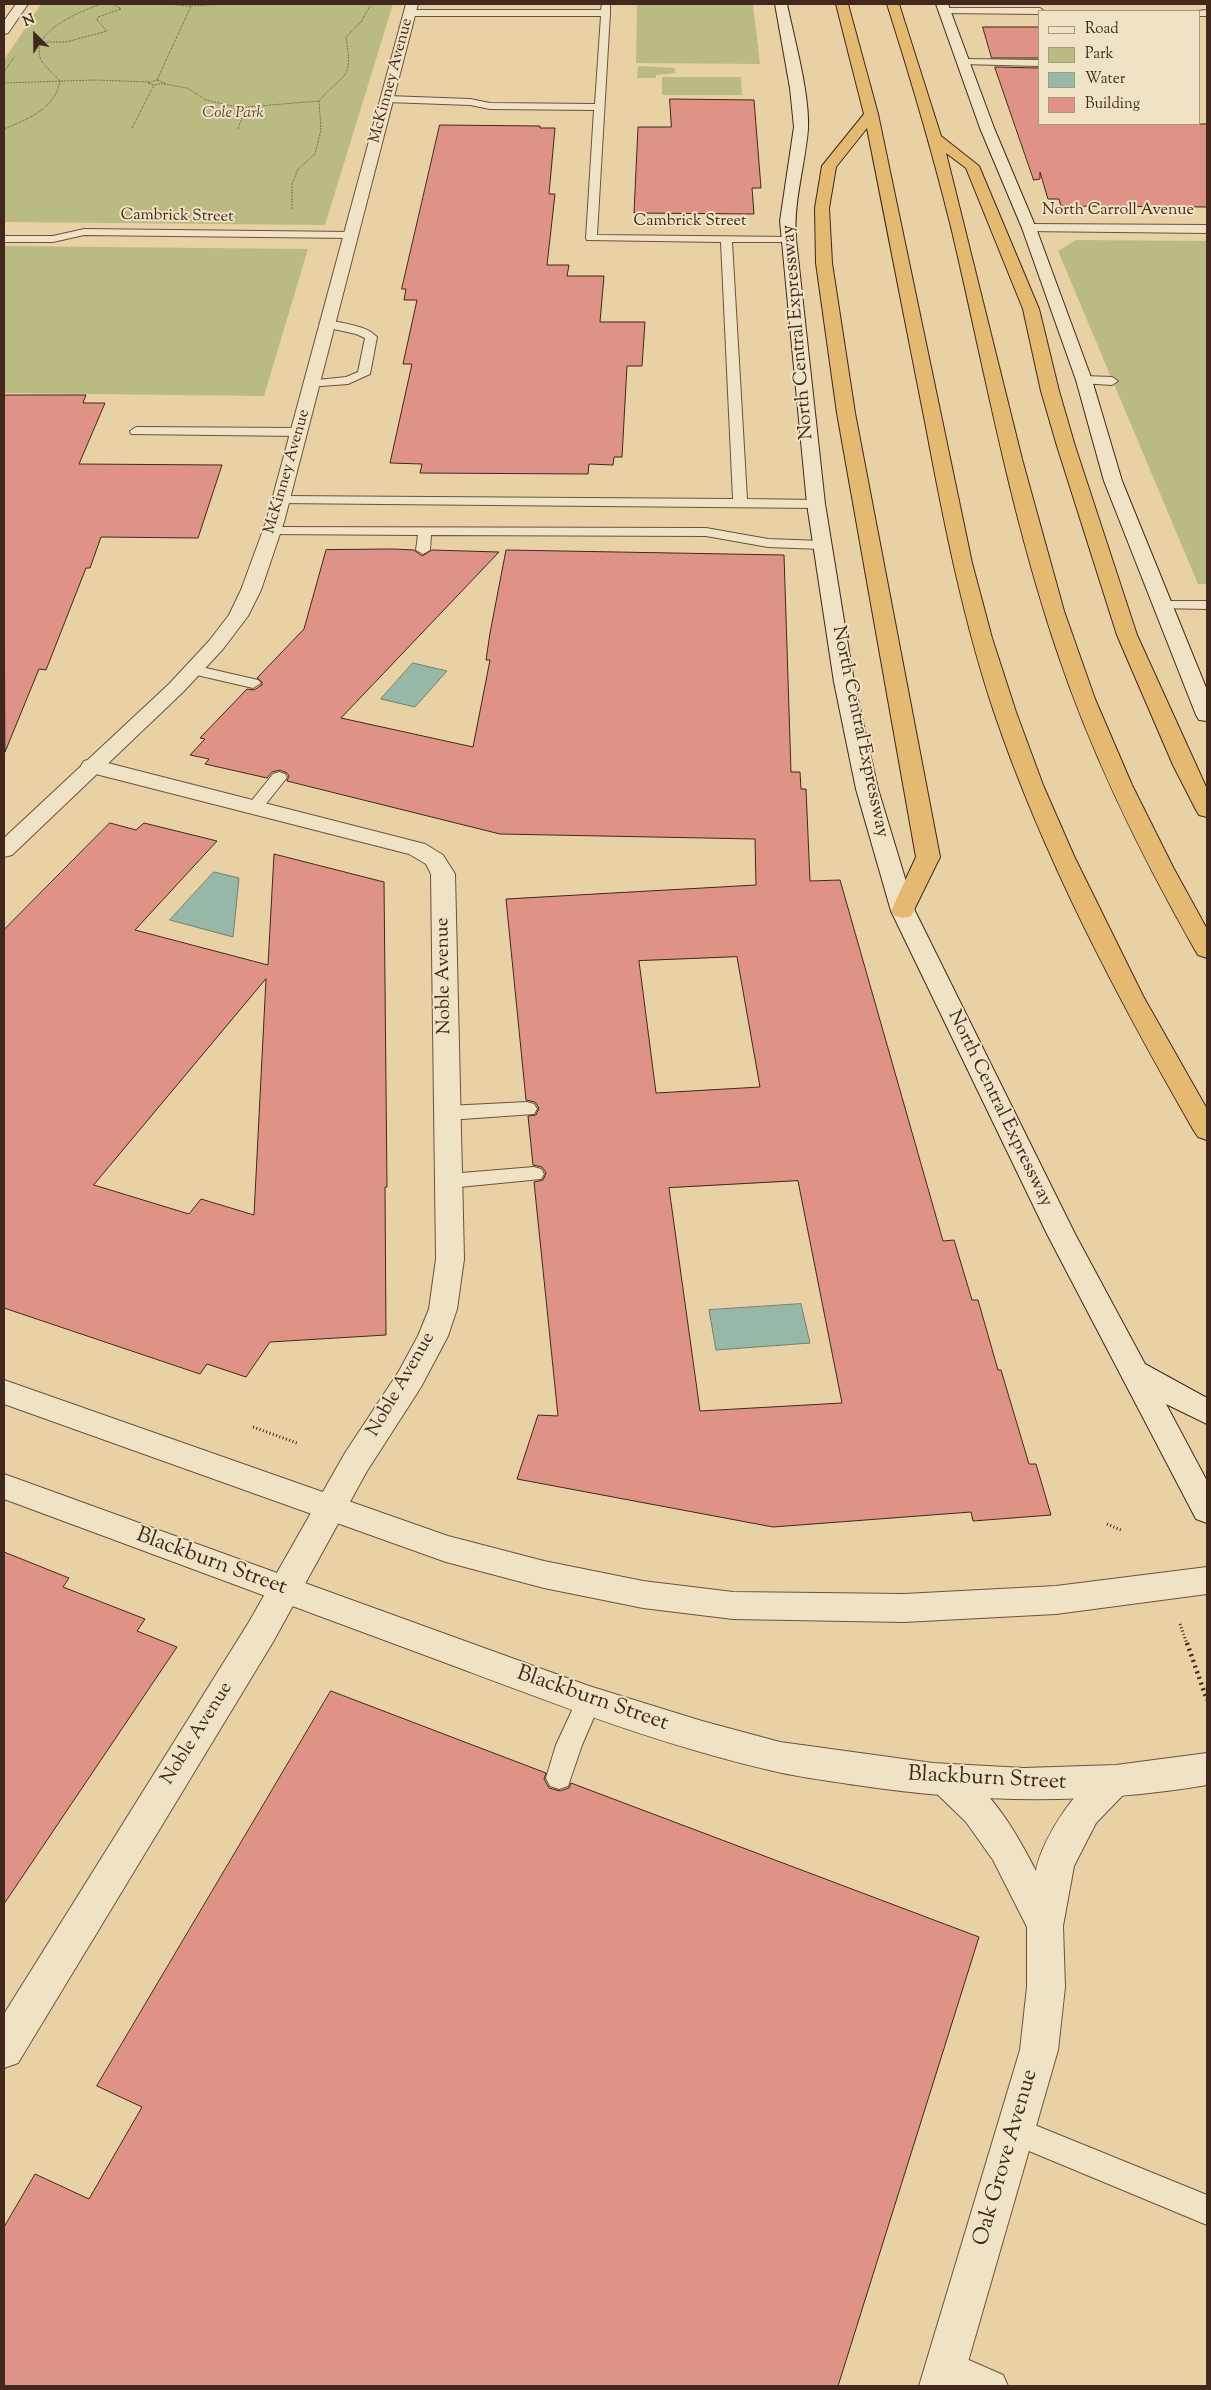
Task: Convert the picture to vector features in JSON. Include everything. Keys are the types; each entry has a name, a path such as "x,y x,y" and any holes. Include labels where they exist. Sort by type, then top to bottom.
{"highway":[{"path":"842,4 871,114 962,563 975,619 994,680 1030,779 1082,899 1129,992 1207,1131"},
{"path":"893,4 936,139 1029,521 1054,612 1086,702 1132,805 1207,950"},
{"path":"871,114 829,166 822,208 824,264 846,413 928,857 903,911"},
{"path":"936,139 972,166 1031,309 1064,436 1127,635 1184,765 1207,810"}],"street":[{"path":"4,30 22,4"},
{"name":"North Central Expressway","path":"781,4 797,88 801,127 787,221 816,504 844,682 865,780 903,911 1061,1234 1207,1510"},
{"path":"944,7 955,23 964,62 987,128 1029,228 1084,380 1113,481 1207,715"},
{"name":"McKinney Avenue","path":"4,850 194,670 238,616 251,590 281,500 411,8"},
{"name":"North Carroll Avenue","path":"1029,228 1207,228"},
{"name":"Noble Avenue","path":"4,2049 260,1632 329,1508 410,1379 433,1336 442,1309 450,1259 443,874 436,860 417,849 92,766"},
{"path":"1136,1373 1207,1412"},
{"path":"4,1392 446,1549 513,1568 595,1586 712,1604 861,1609 1032,1603 1207,1582"},
{"name":"Blackburn Street","path":"4,1486 589,1701 686,1732 773,1756 882,1774 1034,1785 1112,1782 1207,1769"},
{"name":"Oak Grove Avenue","path":"946,1780 979,1810 1006,1848 1045,1926"},
{"name":"Oak Grove Avenue","path":"943,2376 1039,2050 1046,1987 1045,1926 1056,1863 1083,1812 1112,1782"}],"lane":[{"path":"944,7 1003,7 1038,11"},
{"path":"387,99 470,102 490,106 600,107 606,8 411,8"},
{"path":"964,62 1038,63"},
{"name":"Cambrick Street","path":"600,107 591,238 788,239"},
{"name":"Cambrick Street","path":"4,239 53,239 84,232 351,235"},
{"path":"726,239 740,503"},
{"path":"312,384 348,380 364,374 371,337 360,331 329,324"},
{"path":"1084,380 1112,381"},
{"path":"136,431 299,432"},
{"path":"281,500 816,504"},
{"path":"272,531 706,532 768,543 822,545"},
{"path":"423,550 425,531"},
{"path":"1164,605 1207,605"},
{"path":"194,670 252,683"},
{"path":"255,807 279,777"},
{"path":"448,1113 527,1109"},
{"path":"449,1181 534,1174"},
{"path":"559,1778 569,1745 589,1701"},
{"path":"1015,2131 1207,2210"},
{"path":"943,2376 992,2386"}],"path":[{"path":"4,129 50,104 60,93 60,81 40,58 41,42 47,34 63,21 101,4"},
{"path":"41,42 66,42 108,31 97,20 98,17 121,9 113,4"},
{"path":"161,4 226,4"},
{"path":"291,216 294,200 292,184 298,169 316,154 321,130 319,101 329,88 345,77 350,64 346,37 361,22 371,7 370,4"},
{"path":"157,80 192,5"},
{"path":"4,83 114,79 149,82 157,80 163,81 164,84"},
{"path":"149,82 149,84 154,85 164,84 187,88 206,100 220,104 246,107 319,101"},
{"path":"132,128 154,85"},
{"path":"238,129 246,107"},
{"path":"253,1427 297,1443"},
{"path":"1107,1524 1121,1530"},
{"path":"1180,1624 1207,1700"}],"green space":[{"name":"Cole Park","path":"41,4 393,4 325,225 4,222 4,60"},
{"path":"637,4 753,4 760,64 636,63"},
{"path":"638,67 674,68 676,73 656,75 656,78 637,78"},
{"path":"662,77 741,77 742,95 662,95"},
{"path":"1076,240 1207,241 1207,584 1198,584 1058,251"},
{"path":"4,246 308,249 264,396 4,393"}],"water":[{"path":"413,663 447,671 415,707 381,699"},
{"path":"214,872 239,878 233,937 170,920"},
{"path":"801,1304 810,1343 716,1350 709,1310"}],"building":[{"path":"983,27 1038,27 1038,58 992,58"},
{"path":"995,67 1038,68 1038,125 1207,124 1207,207 1061,206 1059,199 1048,199 1040,172 1040,179 1034,180"},
{"path":"670,99 754,100 761,188 752,188 754,214 634,213 638,127 671,127"},
{"path":"440,125 540,126 540,128 555,128 549,194 555,194 547,265 569,265 567,276 604,276 600,322 645,322 642,366 627,366 622,457 614,457 613,465 589,464 588,474 420,473 422,464 390,463 412,364 403,364 417,300 404,300 406,289 402,289"},
{"path":"4,395 86,395 83,403 105,403 79,464 222,465 198,538 101,537 90,568 86,568 46,670 39,669 5,752"},
{"path":"326,550 414,550 422,556 432,550 499,552 341,718 473,747 490,660 486,660 506,550 784,555 791,772 800,772 801,789 806,789 810,881 840,880 943,1241 954,1240 972,1300 978,1300 998,1370 1001,1370 1029,1464 1036,1464 1051,1515 973,1521 971,1512 773,1527 517,1479 538,1415 558,1416 534,1182 543,1180 546,1173 542,1167 533,1165 528,1116 536,1115 539,1108 535,1102 526,1100 506,899 756,885 755,839 500,834 287,781 289,776 280,770 272,772 267,778 205,764 209,759 190,755 205,739 200,738 247,689 254,690 262,685 262,682 257,678 304,629","holes":["737,957 760,1087 656,1093 639,961","798,1181 842,1403 700,1411 669,1188"]},
{"path":"110,823 136,830 144,823 217,841 135,930 268,965 274,854 384,882 387,1187 385,1187 386,1335 270,1342 246,1377 207,1364 200,1374 4,1308 4,930","holes":["266,979 254,1215 201,1199 189,1214 94,1185"]},
{"path":"4,1552 69,1578 63,1587 145,1619 137,1631 177,1647 4,1904"},
{"path":"331,1691 546,1773 544,1779 549,1788 560,1791 569,1788 571,1783 979,1937 838,2386 4,2386 4,2227 35,2174 89,2199 142,2107 97,2086"}]}
